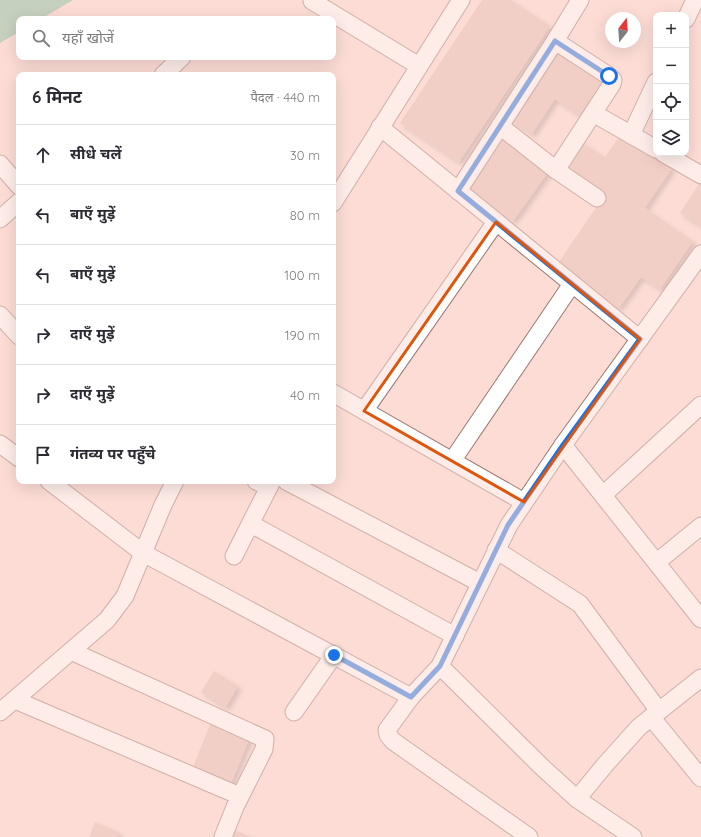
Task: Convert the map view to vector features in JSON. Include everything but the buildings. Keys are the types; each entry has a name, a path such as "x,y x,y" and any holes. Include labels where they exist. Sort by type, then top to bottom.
{"street":[{"path":"336,198 462,0"},
{"path":"458,191 580,0"},
{"path":"689,13 695,0"},
{"path":"312,1 419,66"},
{"path":"555,41 613,80 612,84 556,170"},
{"path":"166,72 179,60"},
{"path":"631,135 655,84"},
{"path":"593,113 653,147"},
{"path":"500,126 556,170 597,198"},
{"path":"380,127 640,339"},
{"path":"667,156 701,175"},
{"path":"0,164 16,183"},
{"path":"0,219 16,205"},
{"path":"364,411 496,222"},
{"path":"529,837 393,741 388,736 387,730 411,697 440,666 508,525 563,445 701,254"},
{"path":"452,461 572,284"},
{"path":"336,395 524,502"},
{"path":"603,495 701,404"},
{"path":"0,444 16,456"},
{"path":"563,445 701,619"},
{"path":"53,484 143,553 411,697"},
{"path":"0,712 107,620 125,596 163,505 174,484"},
{"path":"234,556 251,524 266,484"},
{"path":"292,484 480,583"},
{"path":"251,524 455,636"},
{"path":"657,562 701,526"},
{"path":"496,550 580,604 655,714 701,778"},
{"path":"71,651 265,739 264,749 240,796 223,837"},
{"path":"294,712 334,655"},
{"path":"440,666 577,799 633,837"},
{"path":"577,799 639,726 701,678"},
{"path":"15,700 240,796"}],"highlighted area":[{"path":"496,222 640,339 524,502 364,411"}],"green space":[{"path":"0,0 73,0 46,16 16,16 16,34 0,43"}],"route":[{"path":"334,655 411,697 440,666 508,525 563,445 640,339 458,191 555,41 609,76"}]}
